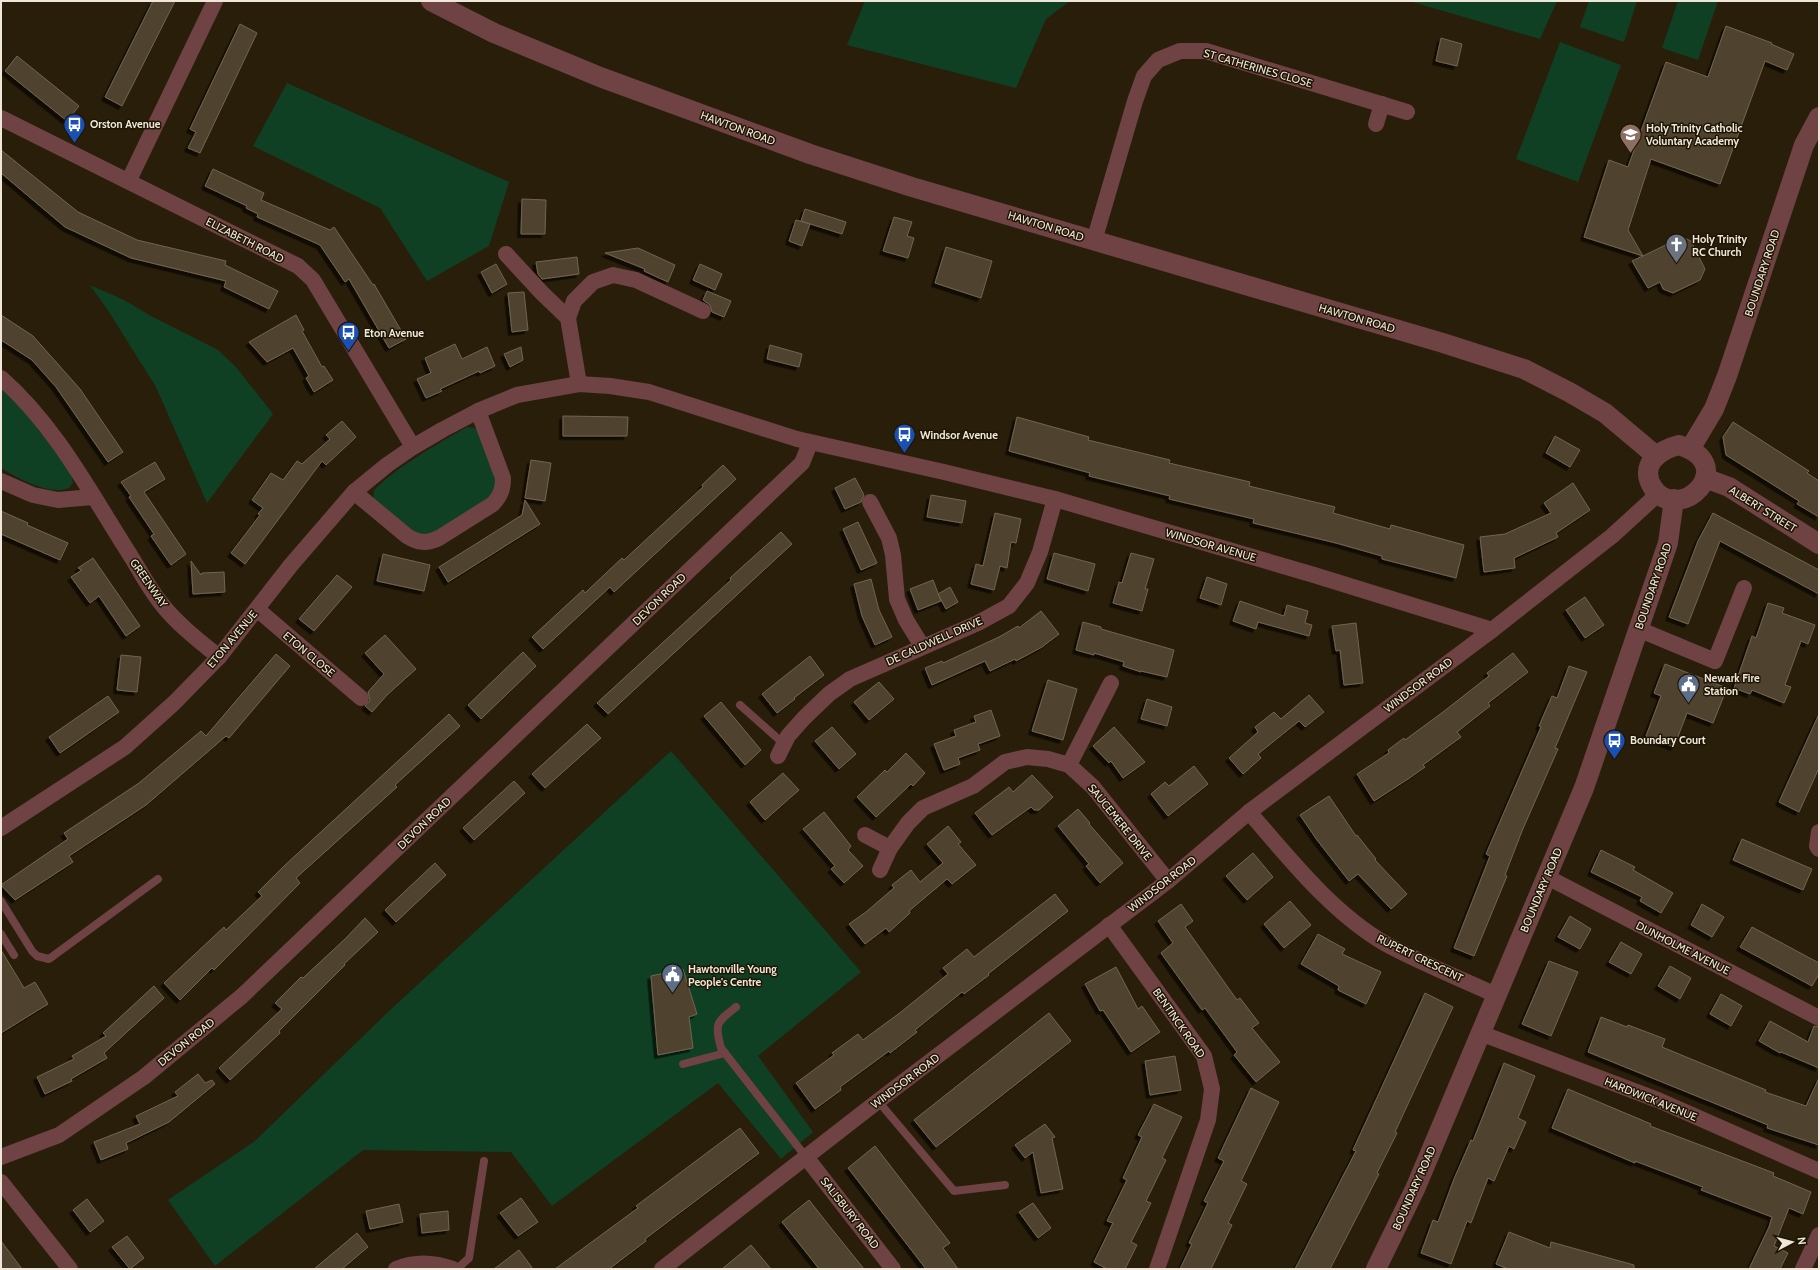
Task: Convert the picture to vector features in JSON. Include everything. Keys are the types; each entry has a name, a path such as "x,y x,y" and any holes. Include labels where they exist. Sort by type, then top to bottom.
{"street":[{"path":"129,180 215,1"},
{"name":"HAWTON ROAD","path":"431,1 494,33 600,77 746,131 912,187 1436,341 1524,369 1605,413 1655,455"},
{"name":"ST CATHERINES CLOSE","path":"1094,241 1135,101 1144,76 1158,60 1180,51 1206,51 1407,112"},
{"path":"1376,124 1382,104"},
{"name":"BOUNDARY ROAD","path":"1690,449 1714,410 1727,376 1804,145 1819,117"},
{"name":"ELIZABETH ROAD","path":"1,118 129,180 298,266 313,280 413,447"},
{"path":"506,254 542,293 568,318"},
{"path":"579,384 568,318 574,300 593,282 613,275 636,280 703,311"},
{"name":"GREENWAY","path":"1,378 15,390 42,421 67,455 160,602 196,638 220,657"},
{"name":"ETON AVENUE","path":"2,827 125,746 174,702 220,657 291,565 354,492 387,465 413,447 478,411 517,395 579,384"},
{"name":"WINDSOR AVENUE","path":"579,384 610,386 649,392 810,443 944,472 1055,500 1314,575 1492,630"},
{"path":"354,492 407,536 415,541 424,542 431,542 439,538 493,504 500,496 503,488 503,478 478,411"},
{"name":"DEVON ROAD","path":"1,1156 59,1134 144,1076 242,996 802,463 810,443"},
{"path":"1679,445 1700,455 1705,465 1705,478 1700,489 1693,495 1684,499 1666,497 1652,485 1648,474 1650,464 1655,455 1668,448 1679,445"},
{"name":"ALBERT STREET","path":"1705,478 1729,487 1819,544"},
{"path":"1,481 33,495 58,500 93,497"},
{"name":"BOUNDARY ROAD","path":"1380,1268 1415,1189 1584,788 1614,705 1638,629 1668,543 1666,497"},
{"name":"WINDSOR ROAD","path":"662,1269 878,1101 1168,881 1249,812 1492,630 1612,536 1666,497"},
{"name":"DE CALDWELL DRIVE","path":"781,750 788,736 804,718 829,694 850,679 978,622 1009,606 1027,583 1040,552 1055,500"},
{"path":"870,502 889,538 893,555 897,598 906,620 922,646"},
{"path":"1638,629 1715,661 1744,588"},
{"name":"ETON CLOSE","path":"257,609 361,698"},
{"path":"1068,765 1111,683"},
{"name":"SAUCEMERE DRIVE","path":"880,870 890,848 908,823 923,808 973,786 1005,762 1027,757 1048,759 1068,765 1093,787 1168,881"},
{"name":"RUPERT CRESCENT","path":"1249,812 1304,876 1352,920 1385,943 1496,994"},
{"path":"1819,832 1817,846 1819,849"},
{"path":"864,835 890,848"},
{"name":"DUNHOLME AVENUE","path":"1547,877 1819,1018"},
{"name":"BENTINCK ROAD","path":"1109,925 1204,1056 1212,1088 1208,1120 1157,1269"},
{"name":"HARDWICK AVENUE","path":"1480,1033 1658,1100 1819,1170"},
{"name":"SALISBURY ROAD","path":"806,1157 893,1269"},
{"path":"1,1182 70,1269"},
{"path":"1803,1269 1819,1234"},
{"path":"396,1269 405,1265 422,1263 440,1264 452,1269"}],"lane":[{"path":"740,705 781,750"},
{"path":"1,902 32,951 37,956 49,959 158,879"},
{"path":"1,934 14,955"},
{"path":"736,1006 721,1019 717,1032 720,1048 806,1157"},
{"path":"683,1064 725,1054"},
{"path":"878,1101 954,1191 1005,1185"},
{"path":"457,1269 469,1258 484,1161"}],"green space":[{"path":"865,1 1070,1 1046,19 1016,88 847,45"},
{"path":"1409,1 1557,1 1540,39"},
{"path":"1589,1 1637,1 1624,42 1580,27"},
{"path":"1678,1 1718,1 1698,60 1662,48"},
{"path":"1560,42 1621,65 1578,182 1516,159"},
{"path":"287,83 509,182 489,246 427,281 380,208 253,146"},
{"path":"90,285 124,300 151,316 218,350 236,367 273,414 207,503 156,387 109,312"},
{"path":"1,388 29,417 71,473 73,483 69,488 52,490 43,488 25,481 1,468"},
{"path":"467,427 475,428 478,431 498,484 488,498 437,533 419,535 373,500 374,490 395,472 442,441"},
{"path":"671,751 861,972 758,1056 813,1132 781,1159 718,1083 552,1206 511,1152 363,1150 215,1266 168,1200 255,1141 388,1012"}],"building":[{"path":"153,1 175,1 122,106 105,97"},
{"path":"240,24 257,33 200,153 188,148 196,132 190,129"},
{"path":"1726,26 1772,43 1771,44 1794,54 1787,70 1765,61 1720,184 1651,159 1628,230 1643,256 1584,237 1609,160 1628,167 1666,62 1708,77"},
{"path":"1441,38 1462,44 1457,66 1436,61"},
{"path":"17,56 79,106 67,121 5,71"},
{"path":"1,150 78,212 137,240 226,261 225,265 278,291 269,309 224,287 226,281 131,258 65,227 1,173"},
{"path":"213,169 264,193 261,200 330,230 334,227 373,285 374,284 406,339 389,348 349,279 345,282 320,245 257,217 258,214 246,208 247,206 205,186"},
{"path":"522,199 546,200 545,234 521,234"},
{"path":"805,209 846,222 842,234 801,221"},
{"path":"894,217 912,222 907,236 914,238 908,258 883,251"},
{"path":"796,220 810,224 802,246 789,241"},
{"name":"Holy Trinity RC Church","path":"1682,237 1691,241 1705,269 1700,280 1673,293 1663,289 1660,282 1648,288 1632,261"},
{"path":"946,247 992,261 981,298 935,283"},
{"path":"638,248 675,265 668,282 644,271 645,269 605,253"},
{"path":"577,257 579,274 542,279 538,274 536,262"},
{"path":"496,264 507,284 492,293 481,272"},
{"path":"700,264 722,274 715,290 693,280"},
{"path":"707,291 731,301 724,317 712,312 710,305 703,300"},
{"path":"524,292 528,330 512,332 508,293"},
{"path":"1,315 33,336 80,389 123,452 108,462 56,387 32,360 1,340"},
{"path":"296,315 304,330 302,331 322,367 324,366 333,380 314,392 306,378 309,376 293,348 267,362 249,342"},
{"path":"455,344 462,359 487,347 495,366 480,373 479,371 440,389 442,391 426,398 417,379 431,373 425,358"},
{"path":"770,345 802,354 799,367 767,359"},
{"path":"521,347 523,360 510,367 504,354"},
{"path":"563,416 628,417 627,436 563,436"},
{"path":"1017,417 1089,437 1088,440 1170,460 1169,463 1250,482 1249,486 1335,507 1333,513 1390,529 1391,525 1464,545 1456,578 1382,559 1382,556 1336,543 1253,523 1254,519 1169,499 1170,496 1089,476 1090,473 1009,451"},
{"path":"342,421 356,437 326,465 322,461 245,564 231,553 260,515 258,514 263,508 252,500 271,473 283,480 297,461 302,464 330,439 326,435"},
{"path":"1733,422 1809,471 1807,473 1819,481 1819,517 1797,504 1799,501 1726,455 1723,437"},
{"path":"1555,436 1580,450 1570,467 1546,453"},
{"path":"531,460 551,463 545,501 525,498"},
{"path":"155,462 165,479 144,492 186,554 171,565 151,536 154,534 129,497 131,496 121,482"},
{"path":"723,465 736,479 614,592 610,587 543,649 532,637 583,590 585,593 622,558 624,560 703,487 702,485"},
{"path":"855,478 864,495 861,502 845,509 835,488"},
{"path":"1573,483 1590,510 1556,533 1558,537 1514,558 1515,568 1484,572 1480,537 1505,534 1551,513 1544,503"},
{"path":"931,495 966,501 962,523 927,517"},
{"path":"525,500 540,524 448,582 439,567 522,515"},
{"path":"1,511 28,523 27,525 68,543 60,560 1,534"},
{"path":"995,513 1021,519 1016,543 1011,542 1007,568 1000,566 994,590 971,584 976,564 983,566"},
{"path":"1713,513 1819,570 1819,594 1720,541 1688,624 1669,617 1698,541"},
{"path":"858,522 877,563 861,570 843,529"},
{"path":"781,532 792,544 608,714 597,703 731,580 730,578"},
{"path":"1054,553 1095,564 1088,591 1047,579"},
{"path":"1131,553 1154,559 1145,589 1148,589 1142,611 1113,603 1119,582 1122,583"},
{"path":"383,554 430,565 424,591 377,581"},
{"path":"93,558 140,626 126,636 99,596 90,603 71,577 82,570 78,568"},
{"path":"191,561 201,575 202,573 224,572 225,592 193,594"},
{"path":"337,575 352,587 314,631 299,619"},
{"path":"1207,577 1227,584 1221,605 1200,598"},
{"path":"871,579 879,610 892,637 875,645 862,616 854,584"},
{"path":"933,580 941,601 918,610 910,589"},
{"path":"950,587 958,602 946,609 938,594"},
{"path":"1585,597 1604,625 1585,638 1566,610"},
{"path":"1240,601 1284,616 1287,605 1308,611 1305,623 1312,625 1309,636 1258,622 1256,629 1233,621"},
{"path":"1768,603 1784,608 1782,613 1815,625 1808,644 1801,641 1785,685 1791,687 1784,703 1752,690 1750,694 1734,688 1752,636 1756,638"},
{"path":"1041,611 1059,634 1042,647 1016,661 1015,659 990,671 985,661 932,685 925,668 942,661 943,663 999,637 1018,626 1019,628"},
{"path":"1083,622 1101,627 1101,629 1174,650 1167,677 1141,672 1123,666 1124,662 1094,653 1094,655 1076,650"},
{"path":"1356,623 1363,683 1344,685 1340,650 1336,651 1332,626"},
{"path":"385,635 416,669 387,695 372,712 365,706 370,700 368,692 384,674 365,653"},
{"path":"523,652 536,666 481,719 468,705"},
{"path":"1513,653 1528,672 1488,703 1490,706 1457,732 1461,737 1423,765 1425,767 1374,801 1357,774 1389,753 1388,750 1404,738 1405,740 1443,712 1489,676 1487,673"},
{"path":"276,654 290,666 229,738 226,736 146,805 69,856 73,862 15,900 1,885 68,839 64,833 139,783 201,731 206,736"},
{"path":"121,655 141,657 137,692 117,690"},
{"path":"810,656 824,675 777,713 762,694"},
{"name":"Newark Fire Station","path":"1665,664 1727,688 1713,723 1687,713 1674,747 1646,736 1661,696 1654,693"},
{"path":"1569,666 1587,672 1555,748 1558,749 1522,831 1505,875 1507,876 1474,956 1454,948 1490,856 1486,854 1541,727 1539,726 1552,696 1557,698"},
{"path":"1048,680 1077,689 1063,740 1032,731"},
{"path":"879,682 894,699 869,720 854,702"},
{"path":"1309,695 1324,712 1305,727 1299,721 1258,754 1261,758 1243,774 1229,758 1258,732 1255,727 1274,712 1281,719"},
{"path":"108,696 119,712 60,753 49,737"},
{"path":"1147,699 1172,707 1167,726 1141,719"},
{"path":"721,702 761,750 745,765 704,716"},
{"path":"991,710 1000,736 978,744 980,750 958,758 960,764 944,770 934,744 956,736 954,730 976,722 974,716"},
{"path":"449,714 460,726 395,785 397,787 296,878 300,883 214,970 212,968 180,1000 164,983 224,927 226,930 262,896 258,892 284,866"},
{"path":"1819,714 1819,768 1799,812 1779,802"},
{"path":"587,724 601,738 545,788 532,774"},
{"path":"832,727 856,754 839,769 815,741"},
{"path":"1114,727 1145,762 1123,778 1111,761 1109,763 1093,746"},
{"path":"906,753 925,773 913,786 911,784 876,817 857,797 885,770 887,772"},
{"path":"1194,766 1208,784 1168,816 1151,794 1165,782 1169,786"},
{"path":"783,773 799,790 765,820 750,802"},
{"path":"1032,775 1053,797 1039,810 1034,810 1031,807 992,835 975,813 1009,787 1013,792"},
{"path":"514,781 525,793 474,840 463,828"},
{"path":"1329,796 1356,836 1357,835 1376,859 1375,860 1407,894 1391,909 1358,874 1349,881 1317,840 1300,815"},
{"path":"1078,809 1123,863 1100,883 1086,866 1089,864 1058,826"},
{"path":"824,812 851,846 848,850 863,866 844,883 831,869 835,866 803,829"},
{"path":"948,826 961,842 958,844 976,865 952,884 947,879 909,911 910,913 889,932 886,928 865,944 849,924 866,912 894,888 892,885 911,870 920,882 943,863 927,844"},
{"path":"1742,839 1812,869 1803,890 1733,860"},
{"path":"1601,850 1635,867 1633,870 1673,893 1661,913 1640,901 1642,897 1591,872"},
{"path":"1253,853 1273,877 1247,900 1226,876"},
{"path":"435,863 446,875 396,922 385,910"},
{"path":"1055,894 1068,911 988,974 989,975 964,994 962,992 915,1030 917,1032 890,1053 889,1051 840,1087 841,1090 815,1109 796,1083 834,1055 832,1053 858,1034 863,1040 901,1012 948,974 943,968 967,949 974,957"},
{"path":"1290,901 1311,925 1284,948 1264,924"},
{"path":"1181,904 1193,921 1185,927 1237,1000 1240,998 1259,1023 1252,1028 1280,1062 1256,1082 1234,1055 1237,1052 1205,1008 1202,1010 1161,953 1173,943 1158,921"},
{"path":"1702,904 1724,917 1712,937 1691,925"},
{"path":"1570,916 1591,929 1580,949 1558,937"},
{"path":"365,918 378,932 344,964 345,965 279,1031 280,1033 230,1080 219,1068 282,1009 275,1003 301,977 303,978 345,939"},
{"path":"1752,927 1819,963 1819,974 1812,986 1740,947"},
{"path":"1318,934 1345,949 1342,954 1381,972 1366,1004 1338,990 1339,986 1301,964"},
{"path":"1621,942 1642,954 1631,974 1609,962"},
{"path":"1,950 24,988 35,982 48,1004 1,1033"},
{"path":"1549,961 1578,972 1551,1036 1522,1024"},
{"path":"1670,966 1691,978 1680,999 1658,986"},
{"path":"1116,967 1138,1009 1142,1006 1160,1032 1131,1052 1103,1010 1100,1011 1085,984"},
{"name":"Hawtonville Young People's Centre","path":"683,969 697,1014 689,1017 693,1048 658,1055 651,976"},
{"path":"154,986 164,998 104,1053 107,1058 71,1079 72,1081 45,1094 37,1077 74,1059 72,1056 106,1036 103,1033"},
{"path":"1425,993 1453,1007 1395,1132 1397,1133 1377,1173 1379,1174 1330,1269 1295,1269 1356,1151 1353,1150"},
{"path":"1721,994 1742,1006 1731,1026 1710,1014"},
{"path":"1049,1013 1071,1041 936,1147 914,1120"},
{"path":"1601,1017 1627,1027 1628,1025 1665,1039 1662,1047 1766,1090 1765,1092 1806,1106 1819,1078 1819,1145 1767,1128 1768,1125 1588,1052"},
{"path":"1770,1021 1808,1042 1814,1026 1819,1027 1819,1068 1781,1052 1780,1053 1759,1041"},
{"path":"1175,1056 1181,1090 1150,1095 1145,1061"},
{"path":"1504,1063 1535,1076 1518,1118 1526,1122 1514,1149 1509,1146 1494,1181 1488,1178 1471,1223 1467,1221 1451,1264 1421,1253 1433,1220 1438,1222 1454,1179 1471,1140 1473,1141"},
{"path":"198,1074 205,1083 212,1080 215,1084 169,1122 126,1143 128,1149 101,1160 94,1142 140,1124 136,1116 178,1096 175,1092"},
{"path":"1251,1088 1279,1102 1241,1181 1247,1184 1228,1223 1232,1225 1211,1269 1180,1269 1192,1244 1189,1243 1208,1203 1204,1201 1224,1161 1218,1158"},
{"path":"1568,1089 1651,1124 1650,1126 1774,1173 1773,1176 1811,1192 1803,1214 1789,1208 1774,1246 1788,1253 1780,1269 1749,1269 1769,1227 1772,1217 1701,1190 1703,1187 1635,1161 1635,1163 1552,1128"},
{"path":"1154,1104 1182,1117 1162,1158 1166,1160 1146,1201 1151,1203 1131,1242 1137,1245 1125,1269 1107,1269 1094,1262 1113,1223 1107,1221 1127,1180 1123,1178 1142,1137 1138,1135"},
{"path":"1045,1124 1055,1137 1052,1138 1063,1189 1041,1193 1033,1152 1025,1158 1015,1145"},
{"path":"740,1128 759,1153 645,1239 646,1241 609,1269 555,1269 638,1208 636,1206"},
{"path":"875,1146 950,1243 943,1248 958,1269 926,1269 848,1168"},
{"path":"521,1198 538,1222 518,1236 500,1213"},
{"path":"87,1199 104,1221 90,1232 73,1210"},
{"path":"809,1200 864,1269 819,1269 782,1222"},
{"path":"1033,1203 1051,1228 1038,1238 1019,1212"},
{"path":"399,1204 403,1222 370,1229 366,1211"},
{"path":"448,1211 449,1230 422,1233 420,1214"},
{"path":"1509,1232 1550,1248 1551,1242 1634,1265 1634,1269 1508,1269 1496,1264"},
{"path":"357,1233 368,1247 342,1269 314,1269"},
{"path":"127,1236 144,1258 130,1269 112,1247"},
{"path":"1,1241 22,1269 1,1269"},
{"path":"751,1245 771,1269 722,1269"},
{"path":"519,1250 533,1269 494,1269"}],"place":[{"name":"Orston Avenue","path":"74,144"},
{"name":"Holy Trinity Catholic Voluntary Academy","path":"1631,154"},
{"name":"Holy Trinity RC Church","path":"1677,264"},
{"name":"Eton Avenue","path":"348,352"},
{"name":"Windsor Avenue","path":"905,454"},
{"name":"Newark Fire Station","path":"1689,704"},
{"name":"Boundary Court","path":"1615,760"},
{"name":"Hawtonville Young People's Centre","path":"672,994"}]}
